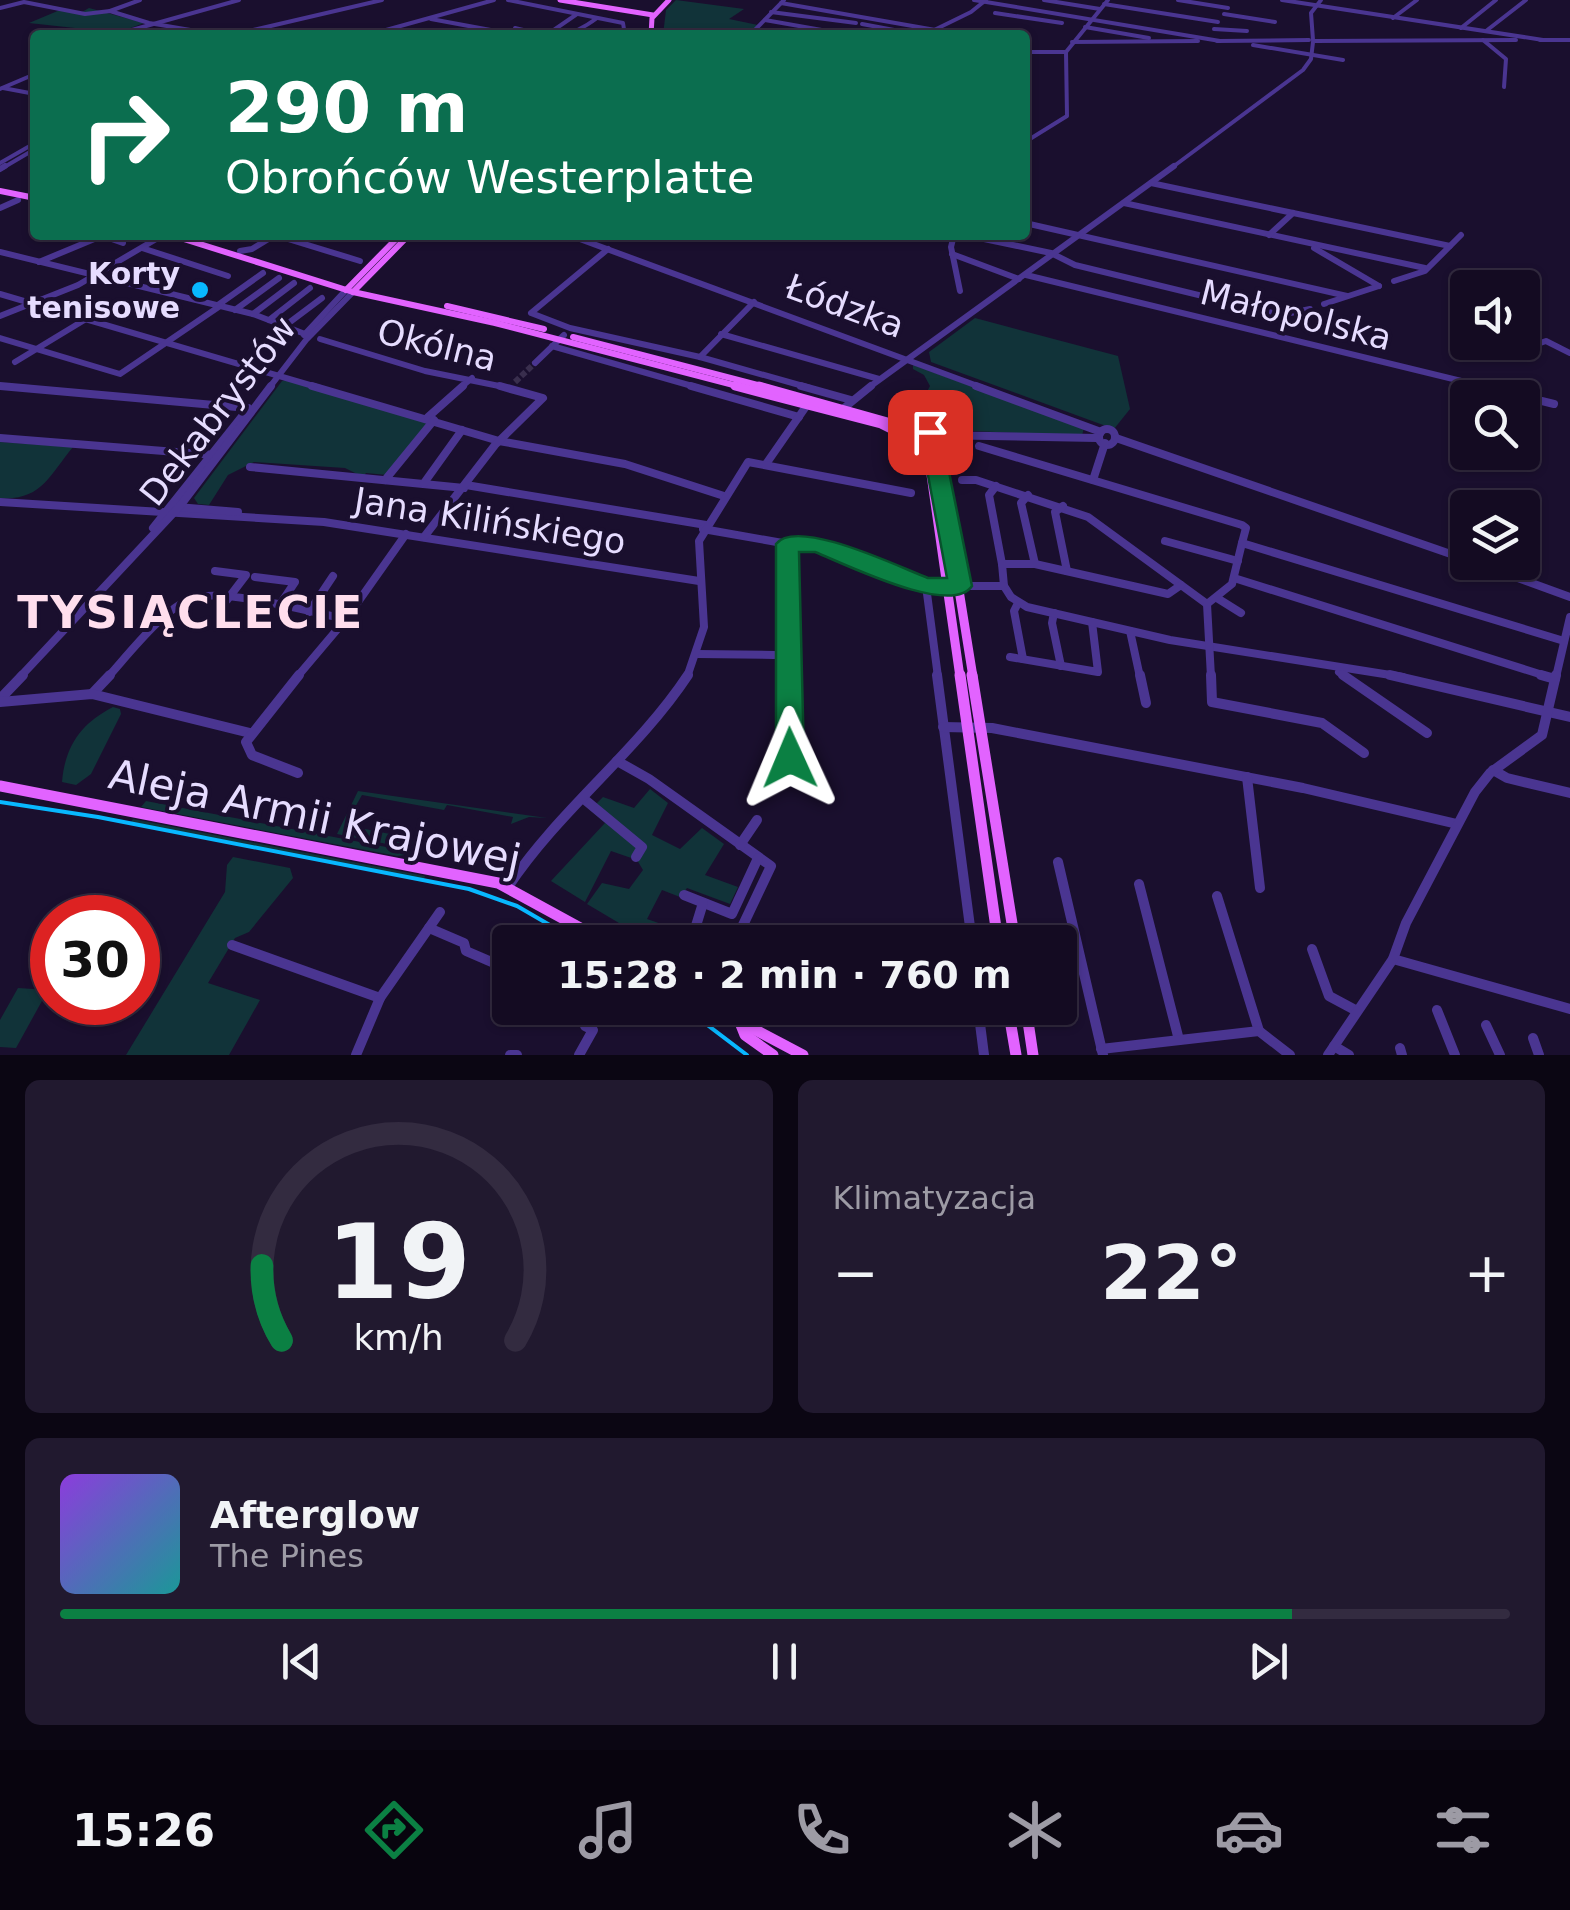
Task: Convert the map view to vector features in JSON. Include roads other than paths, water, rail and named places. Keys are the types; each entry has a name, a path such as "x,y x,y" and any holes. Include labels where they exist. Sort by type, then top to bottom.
{"main road":[{"path":"560,0 634,13 663,1"},
{"path":"572,0 648,16"},
{"path":"648,16 663,1"},
{"path":"648,16 663,1"},
{"path":"648,16 650,30"},
{"path":"0,193 30,198"},
{"path":"0,193 18,200 30,198"},
{"path":"184,240 352,289 482,313 558,340 929,433 954,586 968,727 995,925"},
{"path":"207,240 352,289"},
{"path":"352,289 395,240"},
{"path":"352,289 404,240"},
{"path":"334,281 361,275"},
{"path":"558,340 844,408 903,428 927,446 981,727 1012,925"},
{"name":"Aleja Armii Krajowej","path":"0,786 508,887 576,925"},
{"path":"741,1025 744,1035 773,1055"},
{"path":"751,1025 803,1055"},
{"path":"1011,1025 1016,1055"},
{"path":"1029,1025 1033,1055"}],"street":[{"path":"0,8 24,2 85,14 110,11 140,0"},
{"path":"129,30 238,0"},
{"path":"251,30 382,0"},
{"path":"385,30 494,0"},
{"path":"508,0 623,23 624,30"},
{"path":"974,0 1220,41 1570,40"},
{"path":"1018,7 1025,0"},
{"path":"1044,0 1104,4 1218,22"},
{"path":"1178,0 1228,8"},
{"path":"1207,40 1233,0"},
{"path":"1282,0 1543,40"},
{"path":"844,408 906,358 1081,235 1303,70 1312,42 1311,13 1321,0"},
{"path":"1394,18 1417,0"},
{"path":"1461,28 1496,0"},
{"path":"1486,32 1526,0"},
{"path":"755,30 782,1 935,30 985,1"},
{"path":"1030,139 1066,116 1066,52 1104,4"},
{"path":"110,11 189,30"},
{"path":"1034,19 1042,11"},
{"path":"771,12 894,30"},
{"path":"994,13 1062,23"},
{"path":"554,30 577,14"},
{"path":"1224,14 1275,22"},
{"path":"426,18 507,30"},
{"path":"581,30 597,18"},
{"path":"765,20 822,30"},
{"path":"1084,27 1152,42"},
{"path":"1214,29 1247,31"},
{"path":"1072,42 1207,40"},
{"path":"1483,40 1506,59 1504,87"},
{"path":"1228,41 1312,42 1342,60"},
{"path":"1030,52 1066,52"},
{"path":"1,88 30,76"},
{"path":"1,88 30,93"},
{"path":"0,166 30,149"},
{"path":"1151,183 1450,246"},
{"path":"0,208 18,200"},
{"name":"Małopolska","path":"1124,203 1424,268"},
{"path":"1270,234 1293,213"},
{"name":"Małopolska","path":"1030,224 1348,296 1379,286 1305,242"},
{"path":"1394,281 1425,271 1462,235"},
{"path":"39,262 92,240"},
{"path":"116,240 124,243"},
{"path":"0,316 94,276 157,240"},
{"path":"247,251 266,240"},
{"path":"291,240 360,261"},
{"name":"Łódzka","path":"583,240 906,358 1101,438"},
{"path":"953,240 952,254 960,291"},
{"path":"990,240 1054,254 1075,266 1281,314 1310,309"},
{"path":"141,248 228,276"},
{"path":"608,249 531,314 577,330 700,357 851,400"},
{"name":"Okólna","path":"0,252 252,314 425,371 512,385 543,398 499,441"},
{"name":"Małopolska","path":"952,254 1022,277 1554,404"},
{"path":"0,338 120,374 263,272"},
{"path":"235,310 279,278"},
{"path":"252,314 294,283"},
{"path":"269,320 310,288"},
{"name":"Dekabrystów","path":"174,511 309,334 352,289"},
{"path":"0,294 499,441 625,464 724,496"},
{"path":"1324,304 1348,296"},
{"path":"286,326 322,298"},
{"path":"700,357 754,302"},
{"path":"15,362 86,319"},
{"path":"721,334 879,380"},
{"path":"535,363 558,340 799,417"},
{"path":"1540,344 1546,342 1570,353"},
{"name":"Dekabrystów","path":"0,700 174,511 277,374"},
{"path":"385,480 431,418 472,378"},
{"path":"0,386 248,408"},
{"path":"766,464 807,405"},
{"path":"424,482 462,430"},
{"path":"927,446 929,433 1116,438 1450,554"},
{"path":"0,438 214,456"},
{"path":"1093,480 1101,438"},
{"path":"424,537 499,441"},
{"path":"979,446 1242,525 1246,528 1234,578 1207,604"},
{"path":"508,887 526,860 671,700 697,654 704,626 697,552 705,527 748,462 911,493"},
{"path":"250,466 465,487 788,544 818,544 926,586 1004,586"},
{"path":"962,480 996,486 1088,517 1207,604"},
{"path":"996,486 989,495 1004,586 1018,603 1208,647 1399,676 1570,717"},
{"path":"1028,496 1021,504 1034,564"},
{"name":"Jana Kilińskiego","path":"0,502 272,518 406,534 699,582"},
{"path":"1063,506 1054,512 1068,572"},
{"path":"298,772 247,751 250,733 346,618 406,534"},
{"path":"1165,541 1238,561"},
{"path":"788,544 790,758"},
{"path":"1242,544 1564,641"},
{"path":"1002,564 1034,564 1168,594 1181,585"},
{"path":"216,571 246,575 227,600"},
{"path":"255,576 295,582 279,606"},
{"path":"309,612 333,576"},
{"path":"1234,578 1555,679"},
{"path":"1523,580 1570,597"},
{"path":"926,586 970,925"},
{"path":"92,694 180,606 194,598 279,606 346,618"},
{"path":"1217,598 1241,612"},
{"path":"1018,603 1014,610 1023,659"},
{"path":"1207,604 1212,702 1322,723 1364,753"},
{"path":"1054,614 1052,623 1061,666"},
{"path":"1349,1055 1331,1050 1393,959 1406,923 1457,824 1493,770 1536,743 1542,735 1570,617"},
{"path":"1010,657 1094,673 1100,669 1092,622"},
{"path":"1130,631 1146,703"},
{"path":"697,654 774,655"},
{"path":"1335,669 1427,733"},
{"path":"0,700 92,694 250,733"},
{"path":"943,727 981,727 1247,777 1457,824"},
{"path":"617,761 649,779 770,866 743,925"},
{"path":"1493,770 1507,778 1570,793"},
{"path":"1247,777 1260,888"},
{"path":"584,799 642,847 636,857"},
{"path":"740,845 757,820"},
{"path":"684,894 732,914 758,858"},
{"path":"1058,862 1102,1052 1259,1030"},
{"path":"1139,884 1178,1040"},
{"path":"1217,896 1259,1030 1290,1055"},
{"path":"696,925 703,903"},
{"path":"356,1055 380,998 440,912"},
{"path":"430,928 464,942 466,951 492,962"},
{"path":"232,945 380,998"},
{"path":"1312,949 1330,996 1358,1012"},
{"path":"1393,959 1570,1009"},
{"path":"1437,1010 1455,1055"},
{"path":"1486,1024 1500,1055"},
{"path":"980,1025 984,1055"},
{"path":"580,1055 592,1030 585,1026"},
{"path":"1533,1038 1540,1055"}],"tunnel":[{"path":"515,382 535,363"}],"tram line":[{"path":"0,802 98,817 469,889 517,906 550,925"},
{"path":"707,1025 747,1055"}],"place":[{"name":"Korty tenisowe","path":"200,290"}],"district":[{"name":"TYSIĄCLECIE","path":"191,612"}]}
